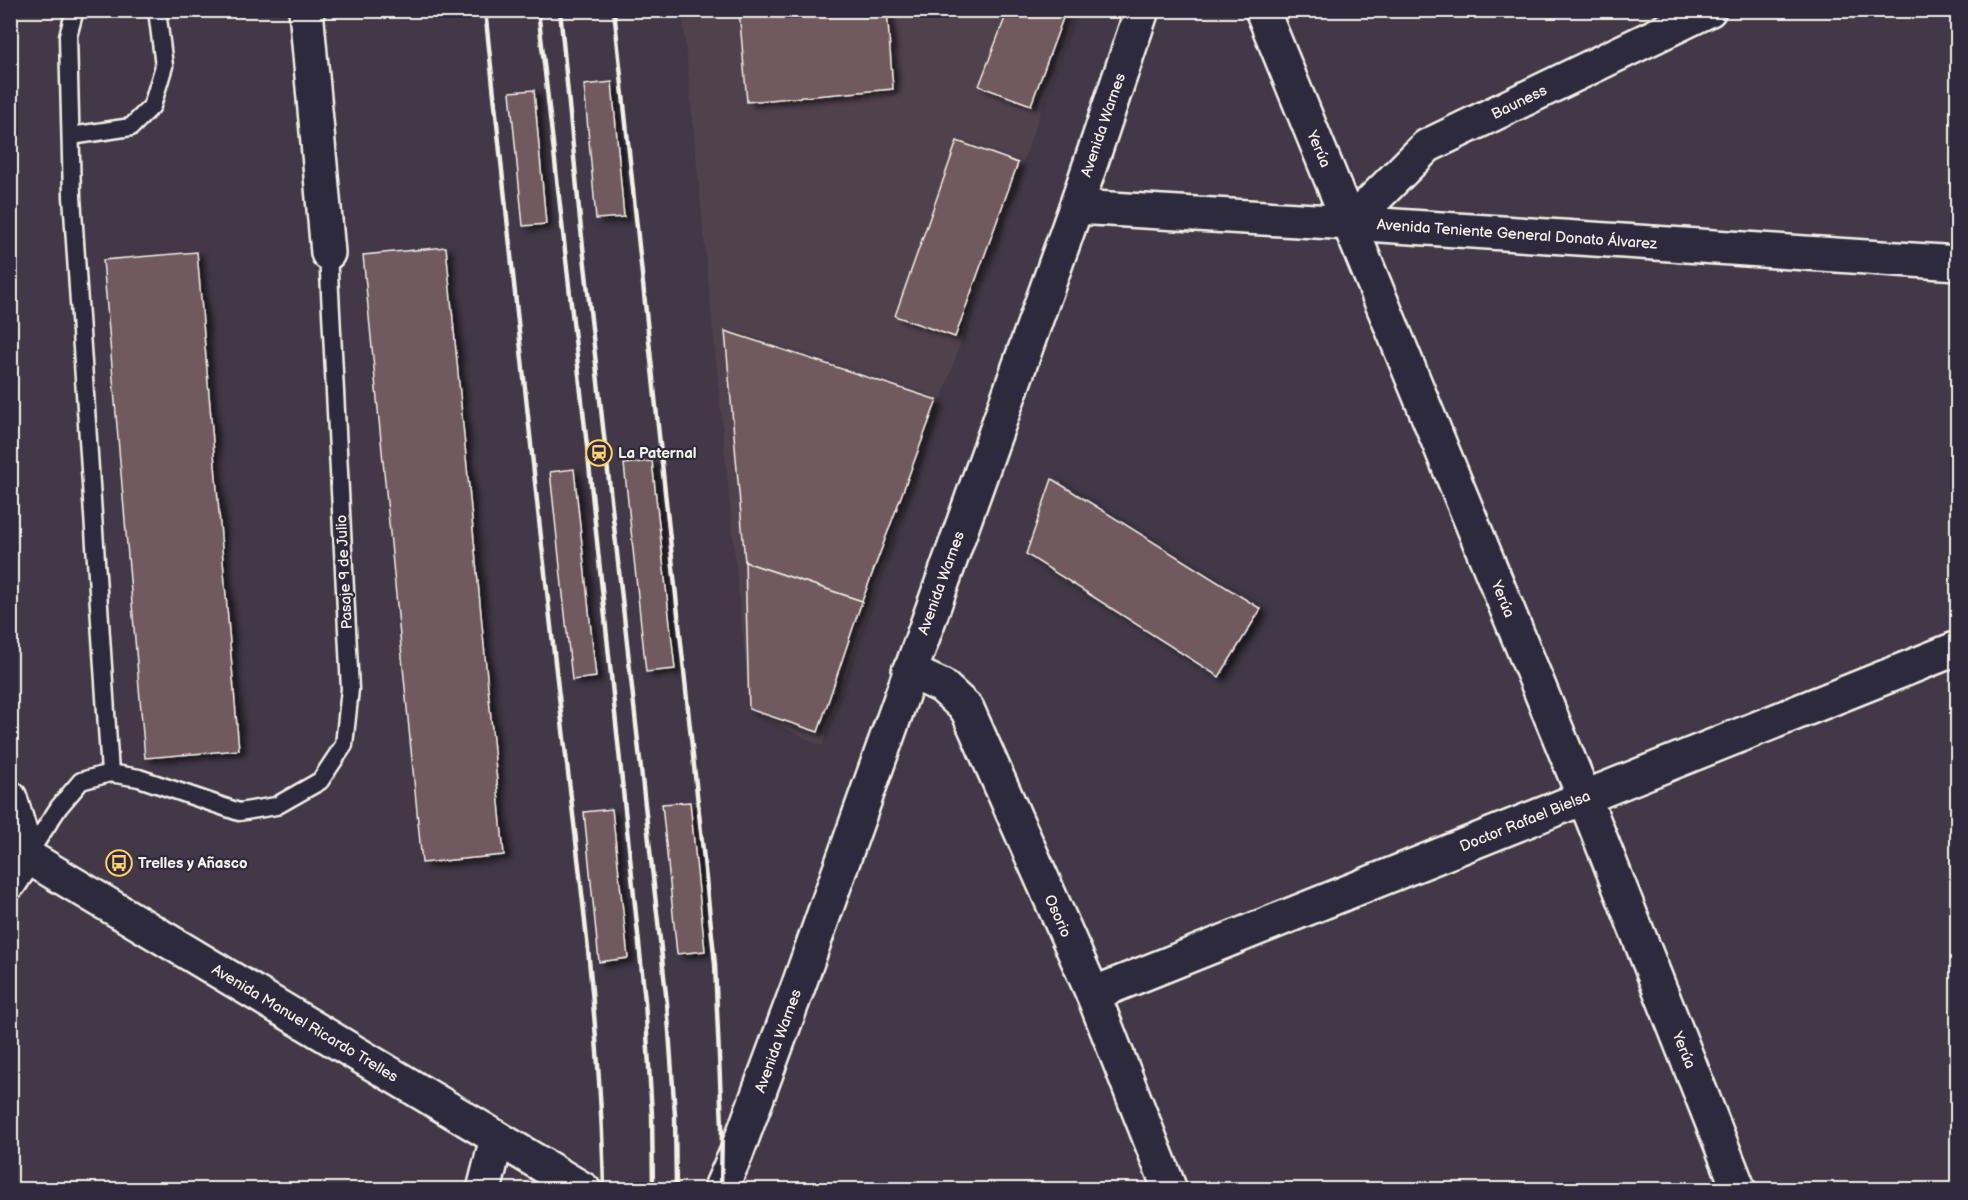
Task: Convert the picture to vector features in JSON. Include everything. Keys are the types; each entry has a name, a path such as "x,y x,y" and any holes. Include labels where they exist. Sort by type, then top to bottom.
{"street":[{"name":"Pasaje 9 de Julio","path":"306,10 327,253"},
{"name":"Avenida Warnes","path":"720,1190 736,1154 802,976 1076,207 1142,10"},
{"name":"Yerúa","path":"1262,10 1584,797 1740,1190"},
{"name":"Bauness","path":"1350,223 1427,146 1709,10"},
{"name":"Avenida Teniente General Donato Álvarez","path":"1076,207 1958,263"},
{"name":"Doctor Rafael Bielsa","path":"1093,994 1958,648"},
{"name":"Osorio","path":"909,671 942,686 967,709 1093,994 1170,1190"},
{"path":"10,798 16,861"},
{"name":"Avenida Manuel Ricardo Trelles","path":"16,861 584,1190"},
{"path":"484,1190 496,1138"},
{"name":"Avenida Warnes","path":"698,1190 736,1154"},
{"path":"734,1190 736,1154"}],"lane":[{"path":"75,10 68,36 72,196 110,773"},
{"path":"71,136 131,127 152,106 164,66 157,10"},
{"name":"Pasaje 9 de Julio","path":"16,861 81,781 110,773 139,778 239,812 276,806 320,781 344,745 350,689 327,253"}],"shaded area":[{"path":"682,11 1075,11 822,746 750,711"}],"building":[{"path":"739,10 887,10 893,89 747,102"},
{"path":"1008,10 1066,10 1031,105 979,86"},
{"path":"612,82 624,217 596,219 584,85"},
{"path":"534,90 546,224 523,226 510,92"},
{"path":"957,141 1018,163 955,337 895,316"},
{"path":"446,247 504,855 422,863 363,255"},
{"path":"197,252 239,750 145,758 103,260"},
{"path":"725,331 937,400 862,601 745,562"},
{"path":"652,461 675,669 646,672 624,464"},
{"path":"574,469 596,677 572,680 550,472"},
{"path":"1052,479 1261,609 1219,677 1026,554"},
{"path":"745,562 862,601 818,732 749,709"},
{"path":"690,802 705,951 677,954 662,804"},
{"path":"612,809 628,958 599,962 584,812"}],"railway":[{"path":"485,10 537,499 586,925 602,1124 604,1190"},
{"path":"538,10 588,455 645,1001 652,1115 653,1190"},
{"path":"560,10 580,220 667,1003 675,1115 676,1190"},
{"path":"614,10 715,964 722,1126 721,1190"}],"place":[{"name":"La Paternal","path":"599,453"},
{"name":"Trelles y Añasco","path":"119,863"}]}
